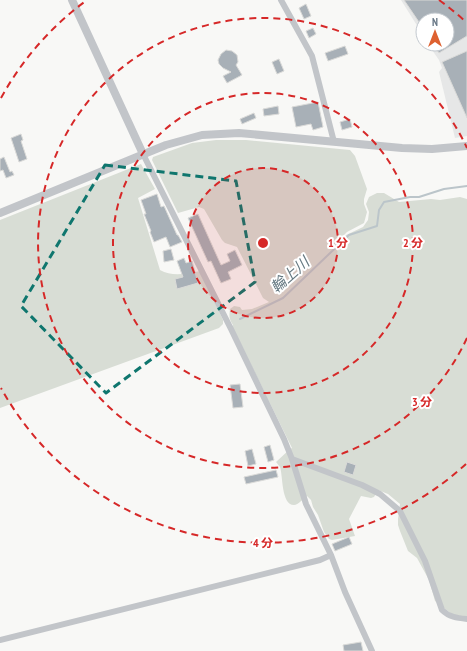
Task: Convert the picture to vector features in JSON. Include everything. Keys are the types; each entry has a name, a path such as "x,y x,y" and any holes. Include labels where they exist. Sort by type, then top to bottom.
{"street":[{"path":"72,0 143,154 231,329 292,459 306,504 331,555 372,651"},
{"path":"281,0 312,56 334,142"},
{"path":"0,213 143,154 186,138 202,135 239,133 402,148 432,149 467,146"},
{"path":"292,459 380,494 396,506 400,511 425,561 442,610 446,614 453,617 467,619"},
{"path":"0,640 320,560 331,555"}],"highlighted area":[{"path":"105,165 236,181 255,282 106,393 21,306"}],"shaded area":[{"path":"401,0 467,0 467,136 455,138 439,72 442,68 434,52 455,52 455,12 415,12 415,22"},
{"path":"216,140 246,140 350,150 355,156 367,189 364,204 367,212 364,223 347,232 342,237 363,227 368,220 369,212 366,204 369,197 377,193 384,193 399,202 431,199 440,200 460,197 467,199 467,617 453,615 435,601 429,580 417,558 408,551 400,531 398,519 400,504 388,494 378,490 374,497 371,498 361,496 349,519 355,536 332,540 329,539 324,532 311,500 307,496 296,505 290,504 287,500 283,489 280,467 276,462 292,448 232,326 233,325 229,316 230,309 234,306 240,307 242,310 252,309 269,302 263,298 237,247 225,243 222,240 204,209 199,207 178,213 152,160 153,157 192,143"},
{"path":"141,164 155,189 138,198 160,270 169,274 184,274 200,271 223,320 223,324 219,328 0,408 0,220"}],"building":[{"path":"404,0 467,0 467,36 455,43 455,12 415,12 415,16"},
{"path":"306,4 311,16 304,19 299,8"},
{"path":"313,28 316,34 309,38 306,31"},
{"path":"345,46 348,54 328,61 325,53"},
{"path":"226,50 232,51 237,55 238,62 236,65 242,75 227,83 223,76 231,72 223,68 219,64 218,60 221,54"},
{"path":"467,51 467,118 442,62"},
{"path":"279,59 284,71 277,74 272,62"},
{"path":"318,102 323,127 313,130 311,124 296,127 292,107"},
{"path":"278,106 279,114 264,116 263,109"},
{"path":"254,113 256,118 242,124 240,119"},
{"path":"350,119 352,127 342,130 340,122"},
{"path":"21,134 23,140 21,141 27,159 19,162 11,138"},
{"path":"4,157 10,172 12,171 14,175 6,178 3,170 0,171 0,159"},
{"path":"157,194 161,207 164,206 177,235 182,242 170,247 166,237 154,242 144,214 146,214 141,200"},
{"path":"198,214 221,265 230,261 227,254 235,250 242,265 228,272 231,279 221,283 211,261 208,262 188,218"},
{"path":"171,249 174,260 164,262 163,251"},
{"path":"184,258 186,263 192,261 198,283 177,289 175,279 183,277 177,261"},
{"path":"240,384 243,407 233,408 230,385"},
{"path":"270,445 274,460 268,462 264,447"},
{"path":"252,449 256,464 248,466 245,451"},
{"path":"347,462 356,465 353,475 344,472"},
{"path":"276,470 278,477 246,484 244,477"},
{"path":"349,537 352,544 335,551 332,544"},
{"path":"361,642 363,651 344,651 343,645"}],"waterway":[{"name":"輪上川","path":"240,319 283,298 349,235 377,226 379,210 384,202 410,197 419,197 444,189 467,186"}]}
